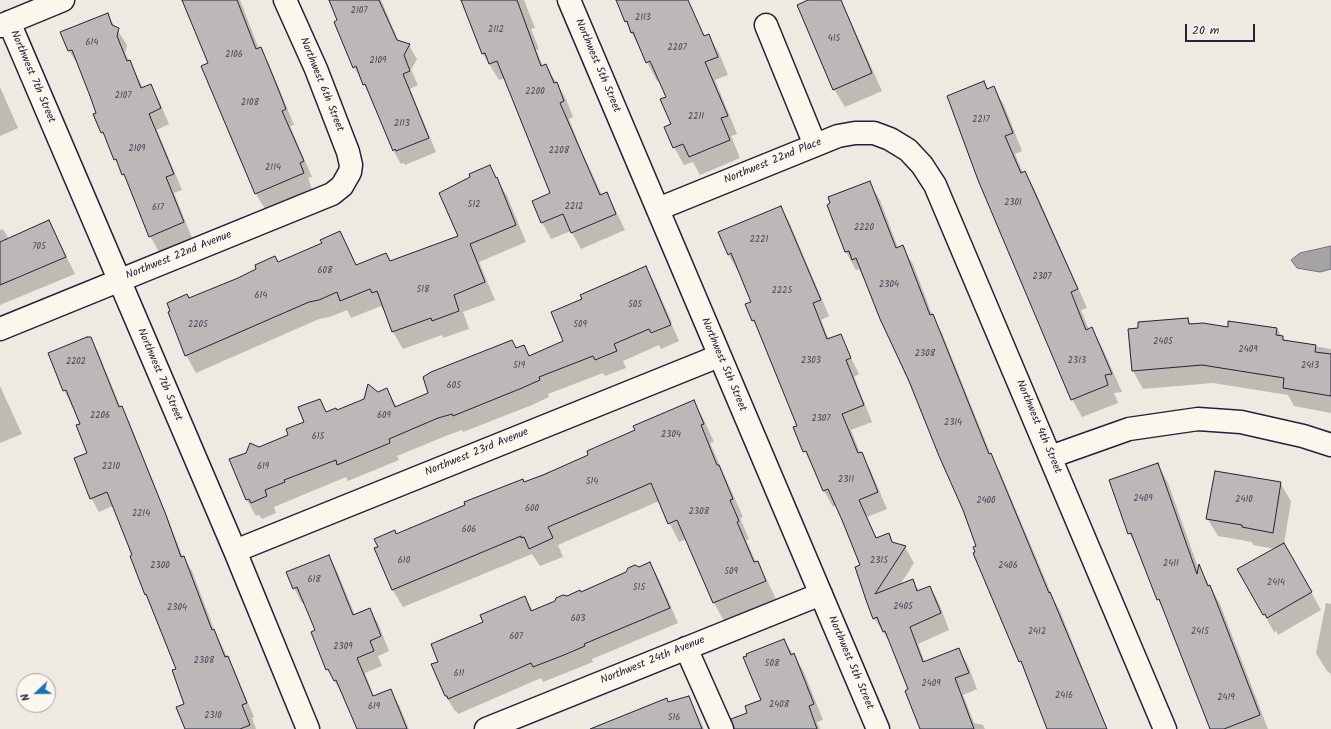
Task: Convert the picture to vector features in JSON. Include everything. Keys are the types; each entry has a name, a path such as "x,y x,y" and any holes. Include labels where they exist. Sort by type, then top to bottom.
{"street":[{"path":"5,24 63,0"},
{"name":"Northwest 6th Street","path":"285,0 316,69 348,152 351,165 350,172"},
{"name":"Northwest 5th Street","path":"569,0 878,729"},
{"name":"Northwest 7th Street","path":"5,24 119,281 235,550 308,729"},
{"path":"766,25 814,145"},
{"name":"Northwest 22nd Place","path":"658,209 838,136 855,133 874,133 890,139"},
{"name":"Northwest 4th Street","path":"890,139 908,150 922,165 935,185 1165,729"},
{"name":"Northwest 22nd Avenue","path":"0,329 332,194 342,186 350,172"},
{"name":"Northwest 23rd Avenue","path":"235,550 719,356"},
{"path":"1050,457 1128,429 1198,419 1241,422 1303,436 1331,445"},
{"name":"Northwest 24th Avenue","path":"486,729 821,594"},
{"path":"686,648 722,729"}],"shaded area":[{"path":"1331,246 1331,269 1320,272 1297,268 1291,260 1300,253"}],"building":[{"path":"182,0 237,0 256,49 261,47 286,109 282,111 304,161 300,163 304,173 255,194 201,66 208,63"},
{"path":"329,0 379,0 397,40 410,44 404,55 410,71 403,74 429,138 396,151 395,149 393,151 365,84 363,85 356,66 353,68 334,22 337,20"},
{"path":"461,0 517,0 541,66 546,64 554,83 557,82 564,101 560,103 600,195 607,192 616,214 571,233 563,214 541,223 532,201 550,193 497,61 489,64 485,53 482,54"},
{"path":"616,0 688,0 704,36 709,34 718,57 705,62 728,116 721,118 730,140 689,157 683,144 673,148 664,127 671,124 660,99 666,97 650,61 646,63 633,32 631,33 627,21 625,22"},
{"path":"808,0 841,0 872,73 833,90 797,5"},
{"path":"108,13 112,25 119,28 117,36 127,61 130,60 141,88 151,84 161,108 149,114 174,174 166,177 184,222 149,237 124,174 122,175 116,159 114,160 103,132 101,133 93,114 96,113 72,50 68,51 60,32"},
{"path":"984,81 987,89 994,86 1013,133 1005,136 1021,173 1025,171 1078,289 1071,292 1086,330 1092,327 1112,374 1105,375 1108,385 1071,400 978,180 947,96"},
{"path":"490,165 496,178 497,177 516,225 470,244 485,282 454,295 459,311 432,321 431,318 392,332 377,291 372,293 370,289 340,301 337,292 319,300 309,302 185,356 168,312 170,311 167,303 187,294 189,298 238,278 256,269 255,265 275,256 278,262 322,243 320,240 340,231 356,265 386,253 390,261 458,236 439,193 470,177 469,174"},
{"path":"870,181 896,248 903,245 930,315 933,314 989,454 991,453 1107,729 1047,729 1021,661 1019,662 973,553 975,552 973,547 976,546 963,510 939,456 909,381 880,319 856,258 852,260 849,251 845,252 827,205 830,203 828,197"},
{"path":"781,206 821,300 813,303 827,339 841,334 851,358 846,360 864,405 842,414 858,453 862,452 878,492 859,500 876,538 889,533 892,542 906,546 875,594 913,579 917,591 930,586 941,613 910,627 923,662 959,648 969,673 955,678 974,729 920,729 905,691 908,689 885,631 883,632 877,617 873,619 855,567 860,565 842,520 828,489 823,491 806,451 803,452 793,427 797,426 754,320 752,321 745,304 751,302 731,253 728,255 718,232"},
{"path":"49,220 66,257 0,285 0,242"},
{"path":"646,266 671,325 651,333 649,329 614,344 617,351 595,360 593,356 539,377 540,380 453,416 452,414 438,418 389,439 390,443 337,465 336,460 284,480 285,482 265,490 267,496 251,503 249,499 246,500 229,459 246,453 250,443 259,447 288,435 286,429 304,422 298,407 320,399 326,412 336,408 337,410 364,399 368,384 378,392 387,388 395,407 428,393 423,377 431,372 512,340 516,348 524,345 529,356 563,341 551,312 582,299 580,295"},
{"path":"1188,318 1189,324 1203,323 1228,327 1228,321 1277,328 1276,335 1283,336 1283,340 1316,345 1315,352 1331,354 1331,396 1283,388 1284,378 1202,365 1132,371 1128,329 1138,328 1138,322"},
{"path":"87,337 91,337 119,407 122,406 166,515 181,557 184,556 212,630 214,629 225,657 228,656 247,703 242,705 250,725 240,729 185,729 176,707 184,704 172,670 176,669 146,594 145,595 130,556 132,555 107,492 90,499 74,458 87,453 76,425 80,424 66,390 63,391 48,353"},
{"path":"694,400 704,424 701,425 733,499 730,500 739,521 737,522 754,562 758,561 766,581 713,603 677,520 668,524 651,483 548,527 553,538 529,549 524,537 521,538 521,536 392,590 374,548 378,547 374,539 395,530 396,534 465,505 464,502 523,479 524,482 543,475 588,455 587,451 635,430 633,426"},
{"path":"1158,463 1197,574 1199,564 1208,586 1210,585 1260,715 1224,729 1210,729 1159,599 1157,600 1131,533 1128,534 1109,480"},
{"path":"1215,471 1281,482 1273,533 1242,527 1242,525 1206,519"},
{"path":"1284,543 1312,592 1267,618 1265,614 1263,615 1237,569"},
{"path":"329,555 353,615 370,608 381,636 370,641 374,651 357,658 373,696 391,689 407,729 357,729 336,680 334,681 328,669 326,670 311,632 315,630 297,587 293,589 286,572"},
{"path":"650,562 670,608 584,644 585,646 564,655 533,667 531,663 448,699 447,696 445,696 431,664 438,662 431,644 483,622 480,615 525,596 531,611 555,601 556,598 563,595 567,596 580,590 581,592 626,572 628,568 635,565 639,567"},
{"path":"784,639 791,655 794,653 814,704 809,706 817,729 734,729 731,719 747,713 745,706 761,700 743,657 747,656 746,654"},
{"path":"689,696 702,729 590,729 667,698 668,702"}]}
